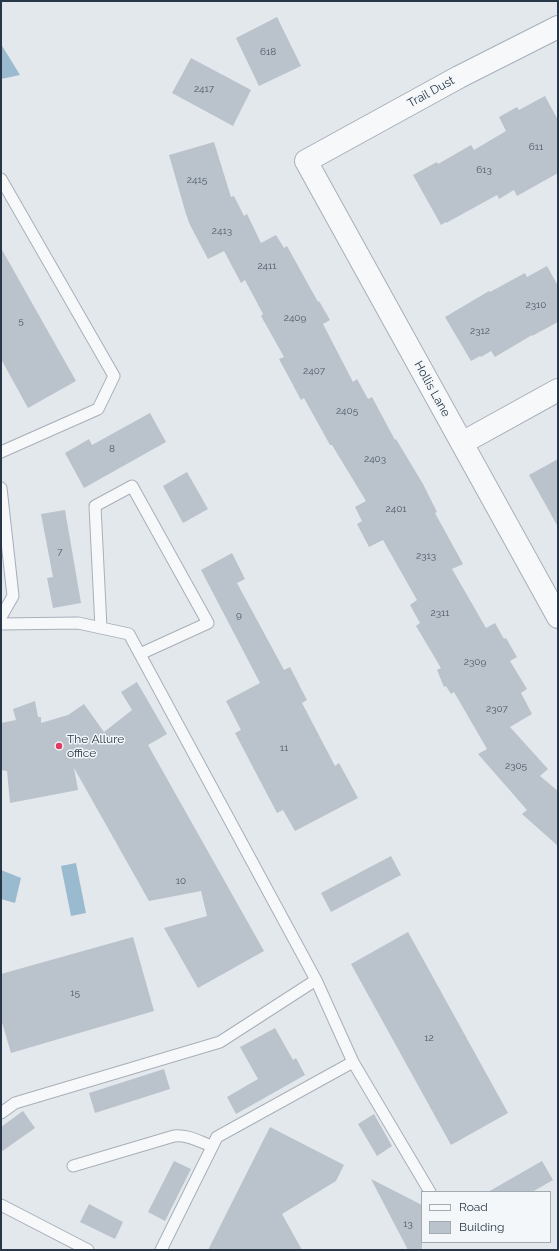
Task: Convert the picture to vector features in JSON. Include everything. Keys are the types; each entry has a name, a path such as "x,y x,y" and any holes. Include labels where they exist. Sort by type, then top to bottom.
{"street":[{"name":"Trail Dust","path":"306,161 459,77 558,27"},
{"name":"Hollis Lane","path":"306,161 558,617"},
{"path":"462,443 558,390"}],"lane":[{"path":"1,179 114,376 98,409 1,452"},
{"path":"100,628 95,506 132,486 208,623 140,654"},
{"path":"1,488 13,596 1,617"},
{"path":"1,624 78,623 129,634 316,980 353,1062 429,1191"},
{"path":"1,1113 15,1103 220,1042 316,980"},
{"path":"161,1250 217,1137 353,1062"},
{"path":"73,1166 174,1136 185,1136 212,1146"},
{"path":"1,1205 88,1250"}],"water":[{"path":"1,44 20,75 1,79"},
{"path":"76,863 86,913 71,916 61,866"},
{"path":"1,870 21,878 15,903 1,899"}],"building":[{"path":"277,17 301,66 259,86 236,38"},
{"path":"191,58 251,90 233,126 172,93"},
{"path":"545,96 558,120 558,173 517,196 514,190 499,199 497,195 441,225 413,175 437,162 438,164 471,145 474,150 506,131 499,117 517,107 519,110"},
{"path":"214,142 231,197 234,196 244,216 247,214 261,243 276,235 284,248 287,246 318,302 319,301 330,320 323,324 353,382 357,379 368,399 372,397 395,440 396,439 423,484 437,512 435,513 463,564 452,569 486,628 495,623 517,657 510,661 527,689 521,693 532,714 510,727 548,769 540,776 558,791 558,846 522,814 527,810 478,754 487,749 454,692 451,694 446,686 444,687 437,670 441,668 416,626 420,623 410,605 417,600 383,540 369,547 357,524 362,521 355,507 366,501 332,445 330,445 304,398 301,400 279,359 284,357 261,316 263,314 245,280 241,283 224,251 208,259 190,225 169,155"},
{"path":"1,248 76,381 28,408 1,359"},
{"path":"547,266 558,286 558,322 532,335 495,357 491,351 471,361 445,317 489,291 490,292 525,273 527,277"},
{"path":"150,413 166,442 84,488 65,453 89,439 92,445"},
{"path":"558,459 558,527 529,475"},
{"path":"187,472 208,509 183,523 163,486"},
{"path":"65,510 81,603 53,608 47,578 53,577 41,514"},
{"path":"232,553 245,579 237,583 284,670 290,667 307,700 302,703 335,766 339,763 358,798 295,831 283,810 277,813 235,733 241,730 226,701 260,683 201,570"},
{"path":"137,682 167,734 148,745 264,951 198,988 164,928 207,916 201,891 149,901 74,768 78,790 10,803 7,771 1,770 1,723 16,720 13,709 35,701 38,717 41,717 41,723 68,715 84,704 104,732 132,710 121,692"},
{"path":"391,856 401,875 331,912 321,893"},
{"path":"408,932 508,1113 451,1145 351,964"},
{"path":"133,937 154,1011 11,1053 1,1019 1,974"},
{"path":"275,1028 293,1060 296,1058 305,1075 236,1114 227,1097 258,1079 240,1047"},
{"path":"164,1069 170,1089 95,1113 89,1093"},
{"path":"23,1111 35,1128 1,1152 1,1127"},
{"path":"374,1114 392,1146 377,1156 358,1124"},
{"path":"270,1127 344,1165 336,1181 282,1214 302,1250 208,1250"},
{"path":"174,1161 191,1169 165,1221 148,1212"},
{"path":"542,1161 553,1180 534,1191 490,1191"},
{"path":"371,1179 421,1204 422,1250 408,1250"},
{"path":"89,1204 123,1222 115,1239 80,1222"}],"place":[{"name":"The Allure office","path":"59,746"}]}
